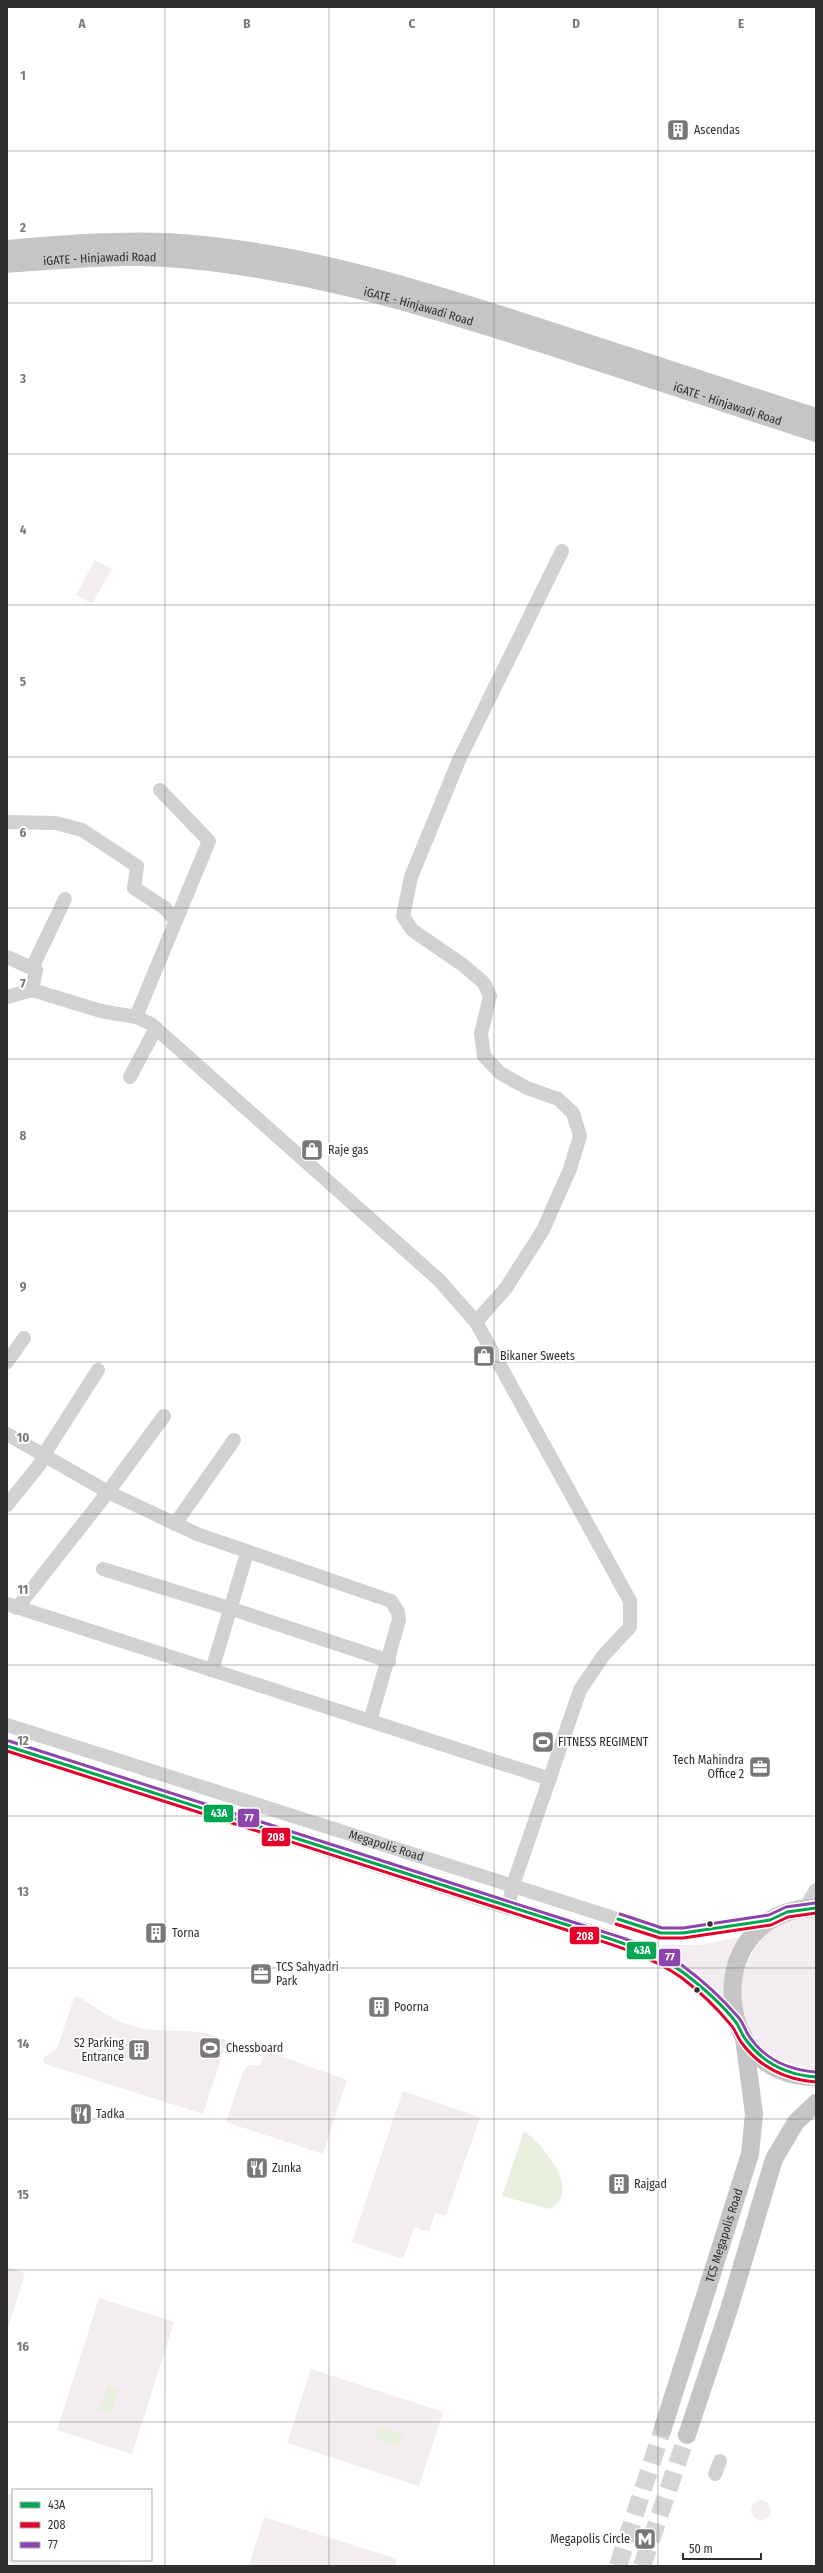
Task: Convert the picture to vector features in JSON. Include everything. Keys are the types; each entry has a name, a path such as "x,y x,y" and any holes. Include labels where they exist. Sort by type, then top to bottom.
{"main road":[{"name":"iGATE - Hinjawadi Road","path":"7,248 72,243 166,242 265,254 358,272 470,304 816,417"},
{"name":"iGATE - Hinjawadi Road","path":"7,264 72,258 165,258 263,269 354,287 465,319 816,433"},
{"path":"811,1908 787,1912 770,1920 755,1932 743,1948 735,1965 731,1983 731,2002 736,2021 744,2038 756,2053 771,2065 789,2073 816,2077"},
{"name":"TCS Megapolis Road","path":"663,2428 750,2154 754,2114 744,2038"},
{"name":"TCS Megapolis Road","path":"687,2435 729,2309 774,2158 796,2122 816,2102"}],"street":[{"path":"476,1322 506,1288 542,1230 570,1169 580,1136 573,1113 558,1099 527,1088 500,1073 484,1056 481,1034 490,996 484,983 412,930 403,916 412,877 458,760 562,551"},
{"path":"136,1018 175,920 209,841 160,790"},
{"path":"7,822 56,823 82,830 137,866 134,888 165,908 175,920"},
{"path":"32,968 65,899"},
{"path":"7,957 36,970 32,990"},
{"path":"7,997 32,990 101,1011 136,1018 156,1028 439,1280 476,1322 630,1601 630,1627 603,1656 580,1690 513,1885 508,1908"},
{"path":"130,1077 156,1028"},
{"path":"7,1362 24,1338"},
{"path":"7,1505 40,1464 43,1456 98,1370"},
{"path":"164,1416 108,1492 12,1606 550,1779"},
{"path":"7,1434 108,1492 175,1524 247,1553 391,1601 398,1612 400,1620 370,1721"},
{"path":"175,1524 234,1440"},
{"path":"212,1670 232,1609 247,1553"},
{"path":"103,1570 232,1609 389,1660"},
{"name":"Megapolis Road","path":"7,1725 661,1933 684,1933 770,1920"},
{"name":"Megapolis Road","path":"7,1746 508,1908 584,1929 654,1956 678,1969 736,2021"},
{"path":"811,1908 816,1890"}],"shaded area":[{"path":"95,560 112,569 92,604 76,595"},
{"path":"816,1916 816,2068 784,2062 763,2047 753,2035 746,2023 740,1995 746,1966 755,1948 765,1935 771,1929 785,1923"},
{"path":"741,1937 726,1967 722,1998 691,1969 659,1945 699,1945"},
{"path":"79,1997 112,2018 126,2024 145,2029 205,2033 227,2041 203,2114 45,2064 43,2058 57,2049 74,1998"},
{"path":"266,2051 347,2080 323,2154 226,2122 244,2069 250,2065 260,2065"},
{"path":"403,2091 480,2117 446,2216 435,2213 429,2232 414,2227 403,2259 352,2242"},
{"path":"524,2131 549,2157 557,2169 561,2181 563,2192 559,2201 549,2209 502,2196"},
{"path":"7,2267 25,2273 7,2331"},
{"path":"99,2298 174,2322 132,2454 57,2430"},
{"path":"311,2369 443,2412 419,2486 287,2443"},
{"path":"107,2385 119,2388 111,2414 99,2410"},
{"path":"378,2426 403,2435 399,2447 374,2438"},
{"path":"7,2493 12,2495 12,2561 121,2561 119,2566 7,2566"},
{"path":"761,2500 768,2503 771,2510 768,2517 761,2520 754,2517 751,2510 754,2503"},
{"path":"264,2517 397,2559 395,2566 249,2566"}],"tunnel":[{"path":"618,2566 663,2428"},
{"path":"642,2566 687,2435"}],"transit line":[{"name":"77","path":"9,1741 621,1937 660,1952 683,1966 712,1990 739,2018 748,2034 762,2051 778,2062 787,2066 816,2072"},
{"name":"43A","path":"7,1746 580,1929 620,1942 647,1953 672,1965 698,1984 724,2008 735,2021 744,2038 760,2055 768,2061 795,2074 816,2077"},
{"name":"208","path":"7,1751 592,1938 645,1957 670,1970 695,1988 732,2026 741,2042 756,2059 774,2071 784,2075 805,2081 816,2082"},
{"name":"77","path":"620,1914 662,1928 683,1928 769,1915 786,1907 815,1903"},
{"name":"43A","path":"618,1919 661,1933 683,1933 770,1920 787,1912 816,1908"},
{"name":"208","path":"616,1924 660,1938 683,1938 771,1925 788,1917 816,1913"}],"place":[{"name":"Ascendas","path":"678,130"},
{"name":"Raje gas","path":"312,1150"},
{"name":"Bikaner Sweets","path":"484,1356"},
{"name":"FITNESS REGIMENT","path":"543,1742"},
{"name":"Tech Mahindra Office 2","path":"760,1767"},
{"name":"Torna","path":"156,1933"},
{"name":"TCS Sahyadri Park","path":"261,1974"},
{"name":"Poorna","path":"379,2007"},
{"name":"Chessboard","path":"210,2048"},
{"name":"S2 Parking Entrance","path":"139,2050"},
{"name":"Tadka","path":"81,2114"},
{"name":"Zunka","path":"257,2168"},
{"name":"Rajgad","path":"619,2184"},
{"name":"Megapolis Circle","path":"645,2539"}]}
